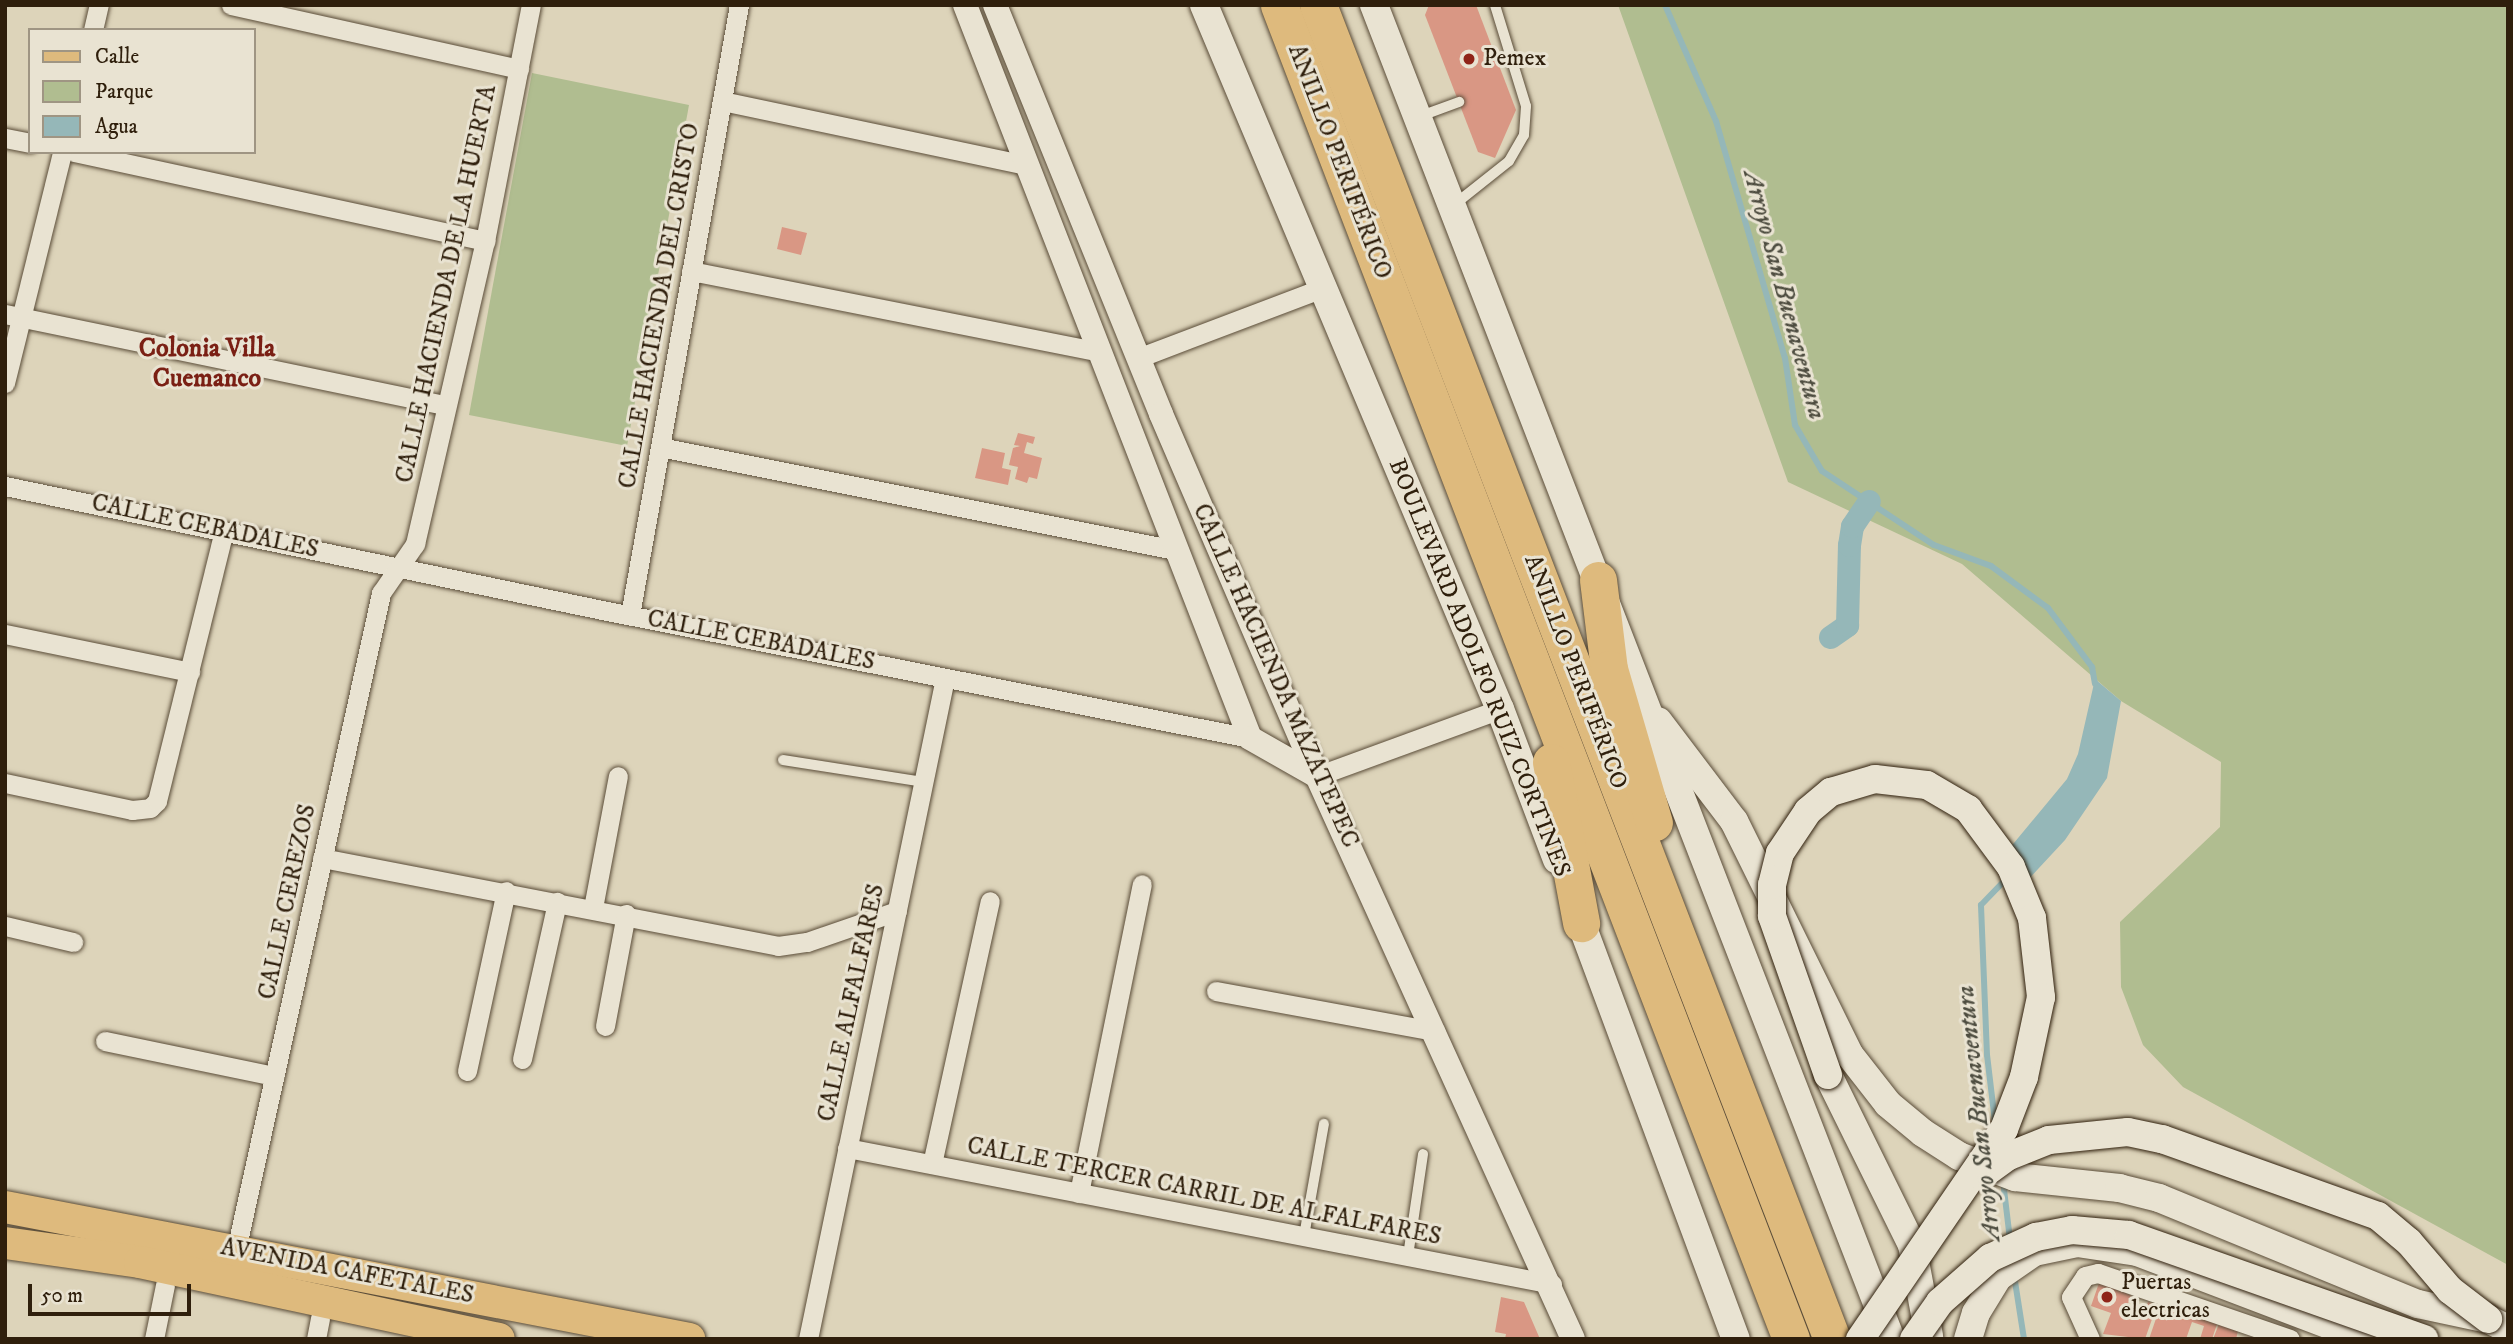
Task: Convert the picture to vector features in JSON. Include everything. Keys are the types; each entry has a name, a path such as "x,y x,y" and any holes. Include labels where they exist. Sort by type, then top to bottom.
{"highway":[{"name":"ANILLO PERIFÉRICO","path":"1279,5 1791,1339"},
{"name":"ANILLO PERIFÉRICO","path":"1318,5 1832,1339"},
{"path":"1598,580 1609,669 1643,777 1674,927"},
{"path":"1535,675 1581,923"}],"main road":[{"name":"BOULEVARD ADOLFO RUIZ CORTINES","path":"1204,5 1500,709 1736,1339"},
{"path":"1374,5 1891,1339"},
{"path":"1649,710 1695,763 1734,821 1836,1031 1888,1104 1941,1146 1988,1168 2033,1181 2139,1192 2418,1304 2498,1324"},
{"path":"1860,1339 1961,1194 1995,1146 2024,1077 2037,1024 2040,970 2023,892 1997,843 1968,809 1927,785 1884,779 1838,789 1808,811 1780,852 1772,885 1772,916 1828,1075 1912,1245 1930,1339"},
{"path":"1961,1194 1994,1165 2049,1140 2144,1134 2369,1211 2395,1228 2450,1290 2498,1324"},
{"name":"AVENIDA CAFETALES","path":"5,1207 689,1339"},
{"path":"1914,1339 1940,1302 1990,1258 2036,1237 2072,1230 2129,1235 2424,1339"},
{"path":"5,1243 141,1262 499,1339"},
{"path":"1968,1339 1976,1313 1998,1277 2022,1258 2047,1248 2095,1244 2137,1252 2366,1339"},
{"name":"AVENIDA CAFETALES","path":"5,1250 165,1285 318,1328 418,1339"}],"street":[{"path":"93,28 99,5"},
{"path":"232,5 519,69"},
{"name":"CALLE HACIENDA DE LA HUERTA","path":"395,567 415,544 485,241 531,5"},
{"name":"CALLE HACIENDA DEL CRISTO","path":"630,615 739,5"},
{"name":"CALLE HACIENDA MAZATEPEC","path":"965,5 1250,738"},
{"name":"CALLE HACIENDA MAZATEPEC","path":"995,5 1161,414 1317,776 1552,1284 1573,1339"},
{"path":"988,65 1015,55"},
{"path":"722,101 1027,166"},
{"path":"5,138 28,143"},
{"path":"5,383 13,316 61,154"},
{"path":"84,154 485,241"},
{"path":"691,271 1099,352"},
{"path":"1138,358 1322,288"},
{"path":"13,316 446,405"},
{"path":"1128,428 1161,414"},
{"path":"660,447 1175,550"},
{"name":"CALLE CEBADALES","path":"5,486 630,615 1250,738 1317,776"},
{"path":"5,783 132,810 150,808 161,791 225,531"},
{"name":"CALLE CEREZOS","path":"236,1250 381,593 395,567"},
{"path":"5,634 190,672"},
{"name":"CALLE ALFALFARES","path":"808,1339 945,678"},
{"path":"1317,776 1500,709"},
{"path":"593,908 618,776"},
{"path":"323,858 626,914 778,946 807,942 897,911"},
{"path":"1079,1193 1142,884"},
{"path":"467,1071 506,891"},
{"path":"932,1164 990,901"},
{"path":"522,1059 557,902"},
{"path":"605,1026 626,914"},
{"path":"5,926 73,942"},
{"path":"1216,991 1435,1031"},
{"path":"105,1041 274,1076"},
{"name":"CALLE TERCER CARRIL DE ALFALFARES","path":"846,1148 1552,1284"},
{"path":"2090,1339 2071,1297 2085,1276 2098,1273 2290,1339"},
{"path":"154,1339 165,1285"}],"lane":[{"path":"1452,206 1508,161 1524,135 1526,106 1495,5"},
{"path":"1418,117 1459,103"},
{"path":"783,760 924,782"},
{"path":"1304,1236 1324,1124"},
{"path":"1408,1256 1423,1154"}],"green space":[{"path":"1618,5 2508,5 2508,1265 2183,1087 2143,1045 2121,987 2120,922 2220,827 2221,762 2121,701 1962,564 1788,482"},
{"path":"532,73 689,105 627,446 469,415"}],"water":[{"path":"2095,679 2121,701 2107,778 2065,840 2024,884 2004,855 2067,779 2078,754"}],"building":[{"name":"Pemex","path":"1429,5 1476,5 1516,110 1495,158 1478,152 1425,15"},
{"path":"782,227 807,233 801,255 777,249"},
{"path":"1018,433 1035,437 1033,444 1027,442 1024,453 1042,458 1037,479 1029,477 1027,483 1015,479 1018,467 1009,465 1013,448 1020,446 1014,445"},
{"path":"982,448 1005,453 1002,468 1011,470 1008,485 975,478"},
{"path":"2099,1283 2131,1295 2126,1309 2143,1315 2148,1302 2157,1305 2145,1339 2103,1334 2111,1313 2091,1306"},
{"path":"1501,1297 1524,1302 1540,1339 1505,1339 1506,1334 1495,1332"},
{"path":"2161,1304 2217,1324 2212,1339 2200,1339 2204,1326 2192,1322 2186,1339 2149,1339"},
{"path":"2219,1324 2238,1331 2236,1339 2213,1339"}],"waterway":[{"name":"Arroyo San Buenaventura","path":"1665,5 1716,121 1785,358 1795,425 1822,471 1934,545 1991,566 2048,608 2092,667 2095,684"},
{"path":"1830,637 1847,625 1852,526 1869,501"},
{"name":"Arroyo San Buenaventura","path":"1995,1122 1987,1055 1981,905 2007,878"},
{"name":"Arroyo San Buenaventura","path":"2003,1181 2010,1240"},
{"name":"Arroyo San Buenaventura","path":"2014,1275 2024,1339"}],"place":[{"name":"Pemex","path":"1469,59"},
{"name":"Puertas electricas","path":"2107,1297"}],"district":[{"name":"Colonia Villa Cuemanco","path":"207,364"}]}
